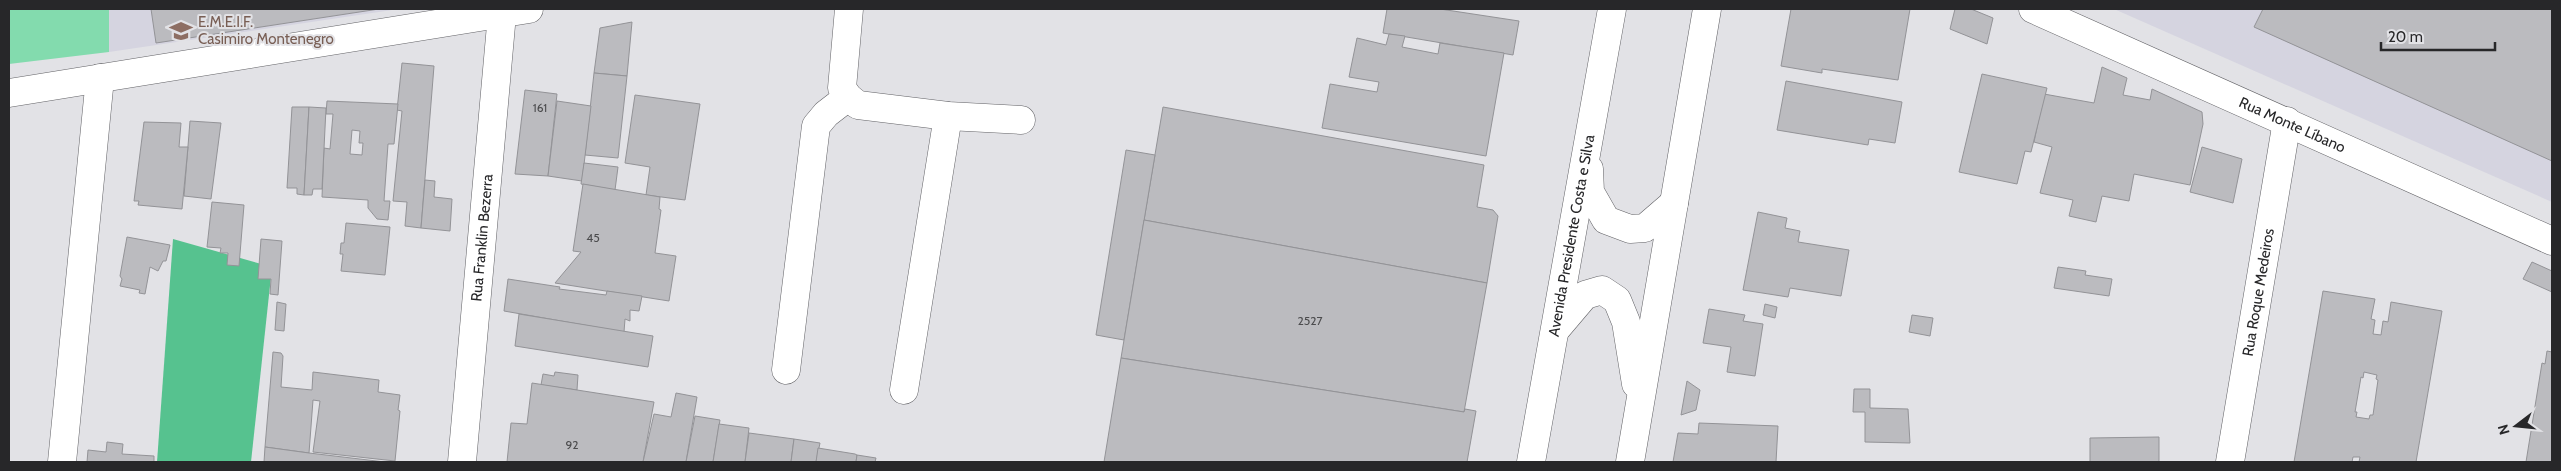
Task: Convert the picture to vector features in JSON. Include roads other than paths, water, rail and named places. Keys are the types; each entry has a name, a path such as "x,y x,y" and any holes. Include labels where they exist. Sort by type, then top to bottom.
{"street":[{"path":"9,93 529,9"},
{"path":"849,9 842,88 848,97 858,105 948,116 1020,120"},
{"name":"Avenida Presidente Costa e Silva","path":"1531,462 1612,9"},
{"path":"1630,462 1707,9"},
{"name":"Rua Monte Líbano","path":"2033,9 2552,241"},
{"name":"Rua Franklin Bezerra","path":"462,462 502,14"},
{"path":"62,462 100,78"},
{"path":"786,370 816,126 826,114 848,97"},
{"path":"904,390 948,116"},
{"name":"Rua Roque Medeiros","path":"2230,462 2287,121"},
{"path":"1588,143 1590,192 1606,220 1630,229 1645,228 1674,203"},
{"path":"1554,332 1585,295 1602,290 1618,300 1626,322 1639,408"}],"place":[{"name":"E.M.E.I.F. Casimiro Montenegro","path":"181,31"}]}
